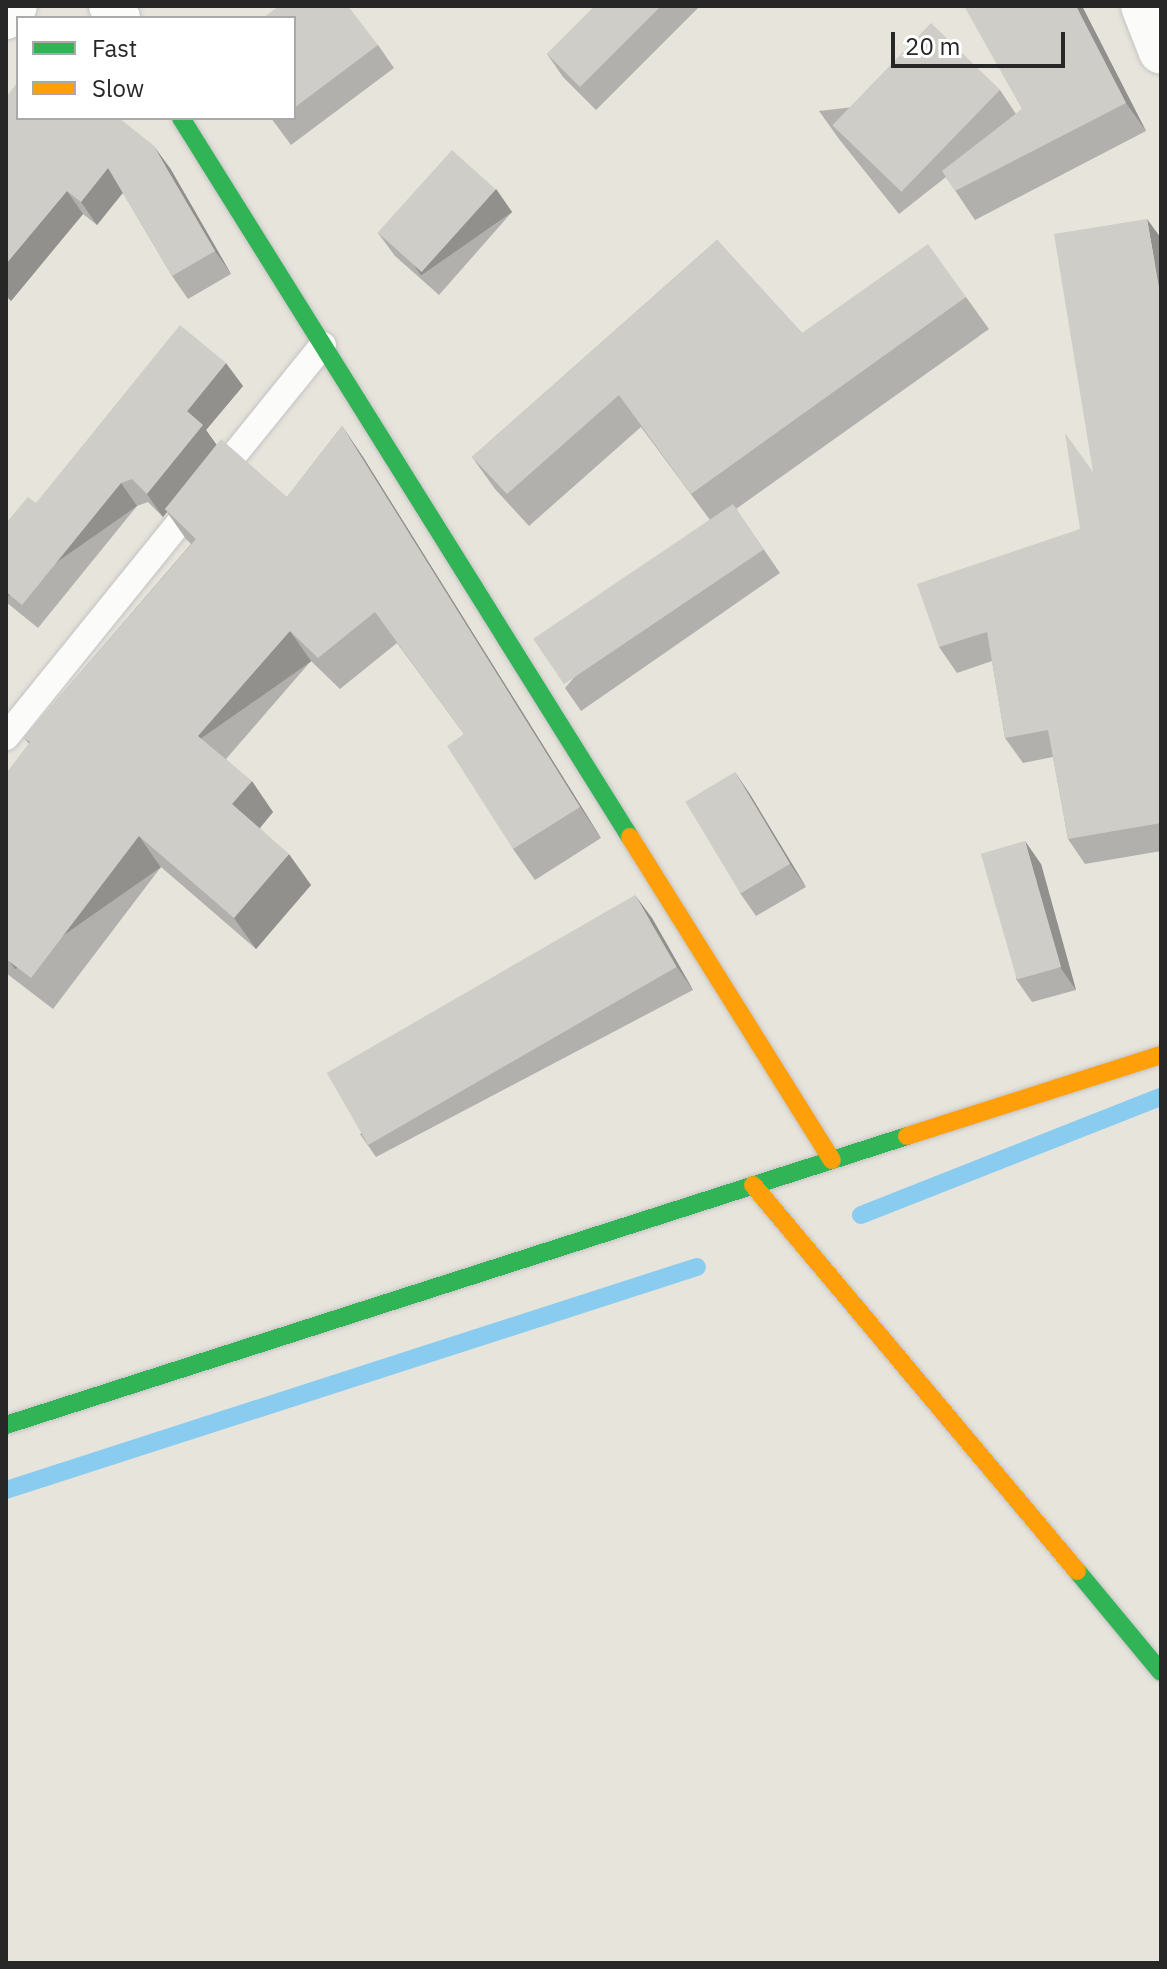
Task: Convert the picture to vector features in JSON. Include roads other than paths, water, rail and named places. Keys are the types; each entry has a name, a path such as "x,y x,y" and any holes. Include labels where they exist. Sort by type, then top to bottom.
{"street":[{"path":"6,17 15,6"},
{"path":"1143,6 1161,52"},
{"path":"182,120 832,1160"},
{"path":"6,1425 1161,1055"},
{"path":"753,1185 1161,1672"}],"lane":[{"path":"6,737 323,345"}],"waterway":[{"path":"861,1215 1161,1097"},
{"path":"6,1490 697,1267"}]}
